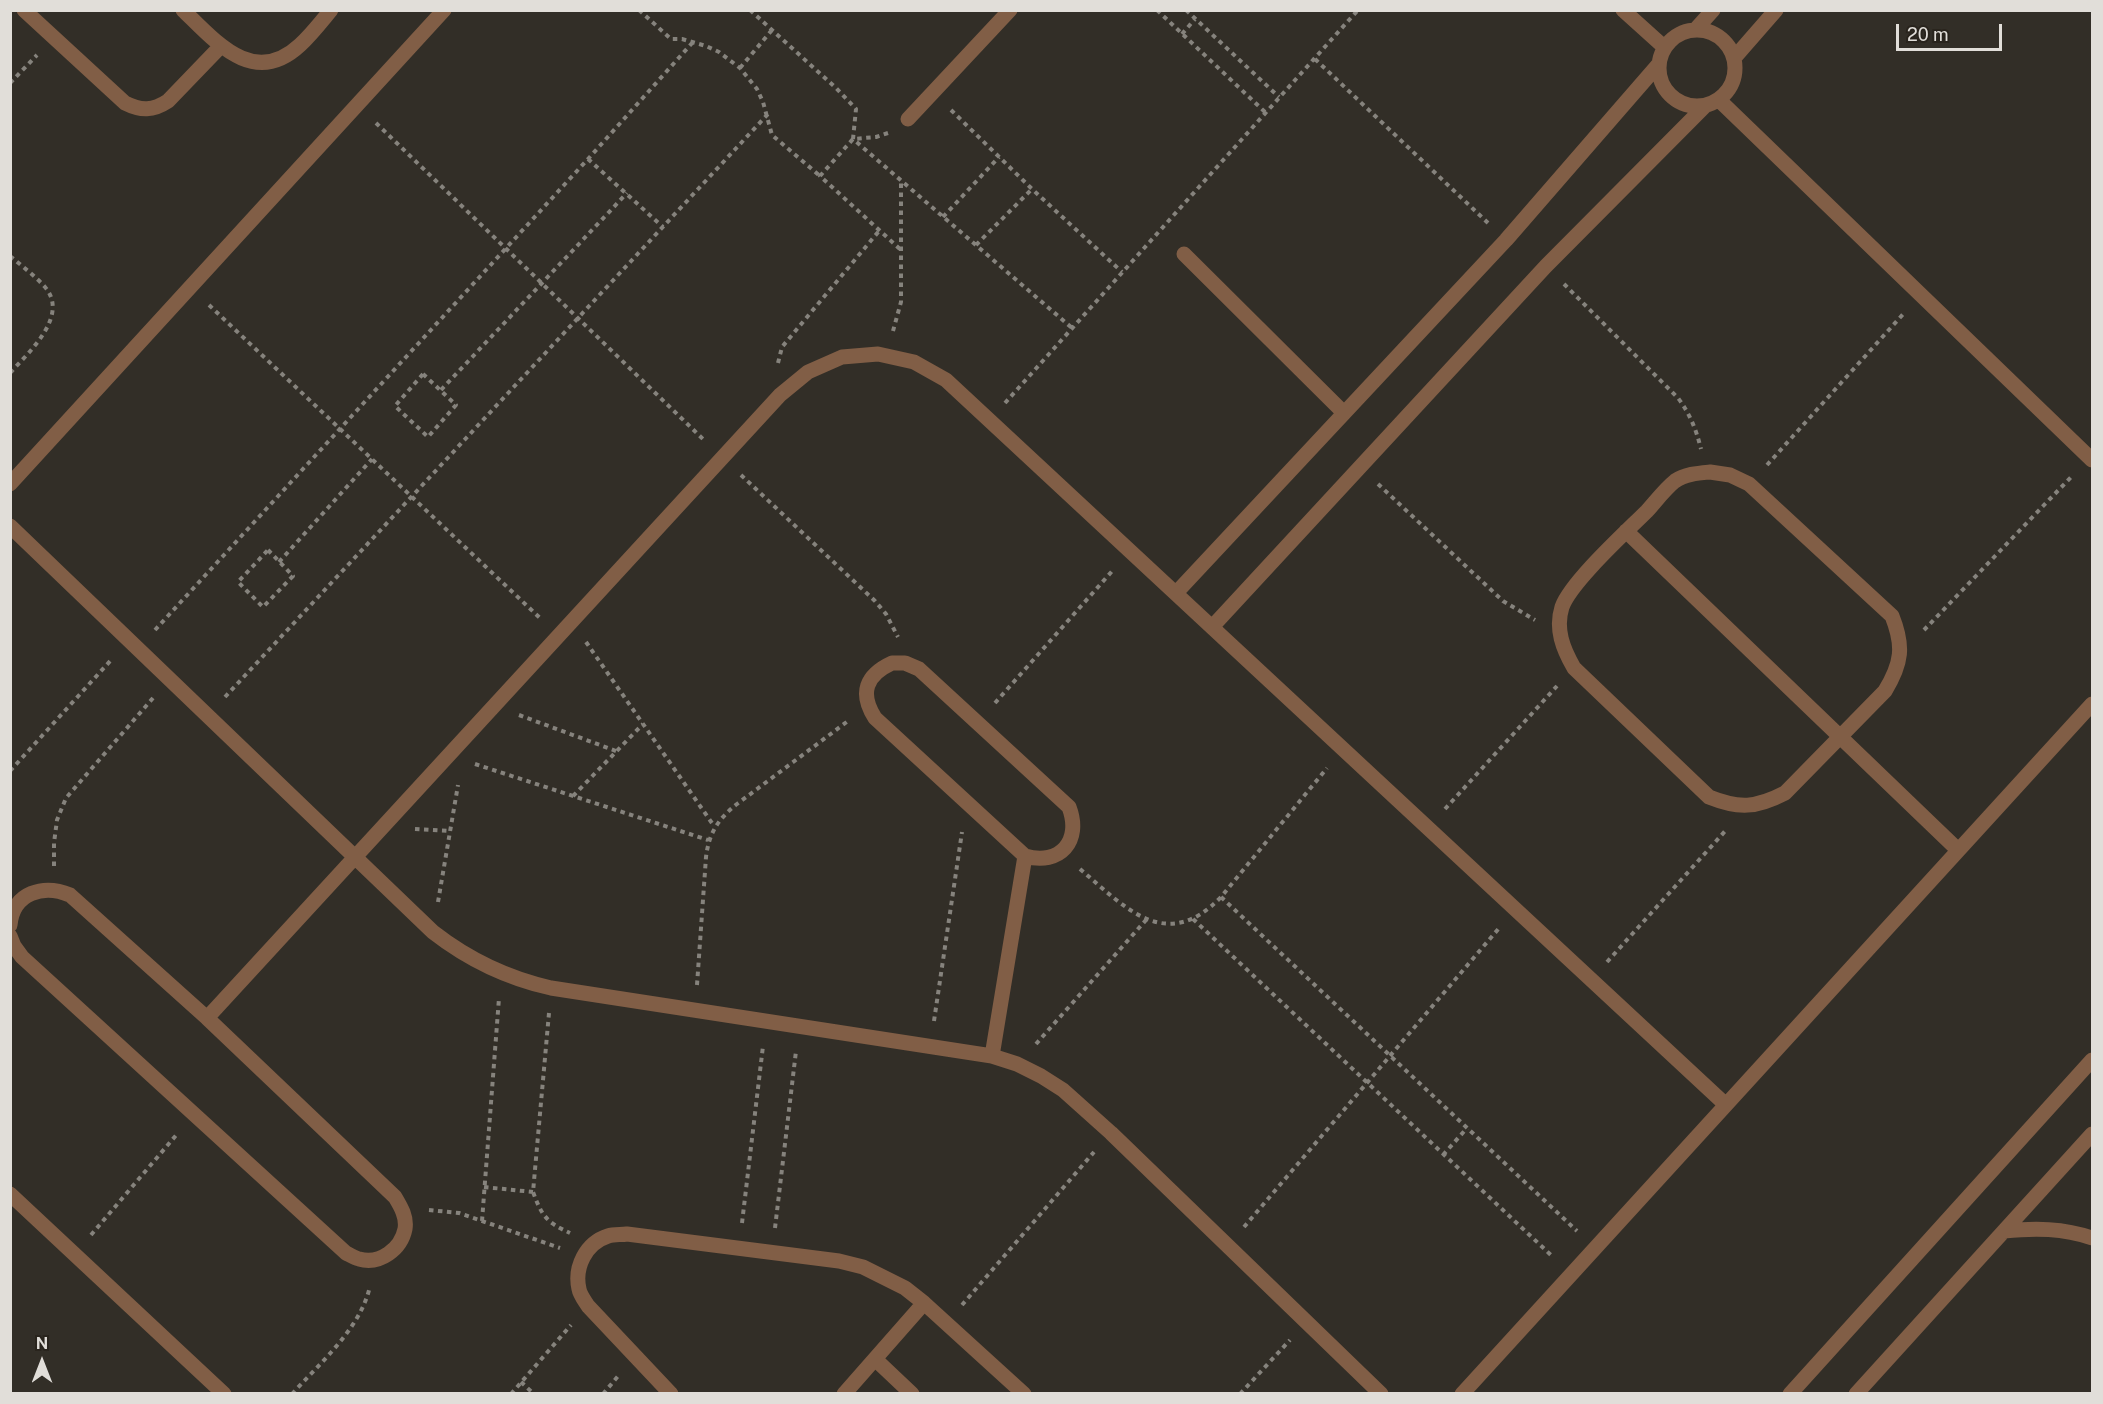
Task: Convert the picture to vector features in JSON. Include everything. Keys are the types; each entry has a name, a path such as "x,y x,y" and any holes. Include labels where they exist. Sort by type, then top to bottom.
{"street":[{"path":"24,10 125,103 136,108 147,110 158,108 168,101 220,46"},
{"path":"183,10 234,57 251,62 269,62 286,56 300,45 331,10"},
{"path":"10,484 444,10"},
{"path":"908,119 1010,10"},
{"path":"1623,10 1664,47"},
{"path":"1696,29 1713,10"},
{"path":"1735,57 1776,10"},
{"path":"1176,593 1506,240 1658,65 1664,47 1673,38 1696,29 1720,36 1729,45 1735,57 1734,81 1728,92 1712,103 1546,266 1212,627"},
{"path":"1658,65 1660,79 1666,92 1677,101 1691,106 1712,103"},
{"path":"1712,103 1921,294 2091,459"},
{"path":"1184,254 1344,413"},
{"path":"207,1018 355,857 455,757 494,705 780,395 808,372 842,357 878,354 914,362 946,380 1726,1105"},
{"path":"1710,472 1731,475 1749,484 1892,615 1900,634 1901,654 1896,674 1885,691 1785,793 1768,802 1748,806 1727,804 1709,797 1574,668 1563,649 1559,627 1562,607 1573,588 1676,481 1693,474 1710,472"},
{"path":"10,526 433,932 454,948 500,973 551,988 992,1056 1017,1064 1063,1090 1381,1394"},
{"path":"1626,531 1958,850"},
{"path":"892,663 905,663 919,669 1069,807 1073,819 1073,832 1069,843 1060,853 1037,860 1025,856 875,718 868,706 866,693 870,679 879,669 892,663"},
{"path":"1462,1394 2092,704"},
{"path":"992,1056 1025,856"},
{"path":"10,925 15,909 23,899 34,892 46,889 59,890 70,895 207,1018 395,1197 403,1211 405,1227 400,1242 389,1254 374,1260 359,1260 346,1253 22,957 10,936"},
{"path":"1790,1394 2092,1060"},
{"path":"1856,1394 2092,1134"},
{"path":"10,1194 224,1394"},
{"path":"2004,1231 2029,1228 2053,1229 2092,1238"},
{"path":"671,1394 588,1306 579,1290 578,1273 583,1257 594,1243 609,1235 627,1234 863,1267 905,1288 1024,1394"},
{"path":"844,1394 924,1303"},
{"path":"875,1359 912,1394"}],"path":[{"path":"639,10 670,39 693,42 718,52 740,68 757,89 768,114 772,135 901,250"},
{"path":"750,10 856,109 853,139 820,176"},
{"path":"1157,10 1266,113"},
{"path":"1186,10 1279,98"},
{"path":"989,420 1358,10"},
{"path":"1182,34 1195,19"},
{"path":"740,68 772,30"},
{"path":"10,83 54,36"},
{"path":"10,771 340,428 693,42"},
{"path":"1315,58 1506,240"},
{"path":"933,93 1122,272"},
{"path":"357,105 722,458 875,601 895,630 905,663"},
{"path":"208,716 768,114"},
{"path":"853,139 876,137 894,132 908,119"},
{"path":"853,139 1072,328"},
{"path":"943,217 999,157"},
{"path":"588,159 663,226"},
{"path":"878,354 892,335 901,302 901,180"},
{"path":"976,245 1032,189"},
{"path":"441,390 627,193"},
{"path":"780,395 777,372 782,347 879,231"},
{"path":"10,256 46,288 52,309 48,330 10,373"},
{"path":"1546,266 1678,398 1697,431 1710,472"},
{"path":"191,288 559,636"},
{"path":"1749,484 1921,294"},
{"path":"423,374 441,390 456,405 428,437 395,406 423,374"},
{"path":"279,562 372,459"},
{"path":"1901,654 2091,459"},
{"path":"1360,467 1503,601 1529,617 1559,627"},
{"path":"268,550 279,562 293,576 263,607 238,582 268,550"},
{"path":"977,723 1130,551"},
{"path":"572,621 714,826"},
{"path":"1428,827 1574,668"},
{"path":"59,890 54,867 54,843 57,820 66,798 169,679"},
{"path":"494,705 616,751"},
{"path":"695,1010 708,840 714,826 736,804 868,706"},
{"path":"573,796 643,724"},
{"path":"1060,853 1132,913 1146,920 1178,923 1193,919 1209,910 1221,897 1343,749"},
{"path":"433,932 455,757 708,840"},
{"path":"930,1047 966,802"},
{"path":"1591,980 1748,806"},
{"path":"1221,897 1595,1248"},
{"path":"1228,1246 1515,909"},
{"path":"1193,919 1571,1274"},
{"path":"1017,1064 1146,920"},
{"path":"482,1221 500,973"},
{"path":"551,988 533,1192 539,1209 551,1224 594,1243"},
{"path":"739,1249 766,1021"},
{"path":"772,1253 798,1026"},
{"path":"75,1254 194,1115"},
{"path":"1443,1155 1467,1128"},
{"path":"946,1323 1110,1133"},
{"path":"484,1187 533,1192"},
{"path":"403,1211 441,1210 459,1213 583,1257"},
{"path":"292,1394 351,1327 361,1312 368,1295 374,1260"},
{"path":"511,1394 588,1306"},
{"path":"1240,1394 1307,1322"},
{"path":"521,1382 534,1394"}]}
